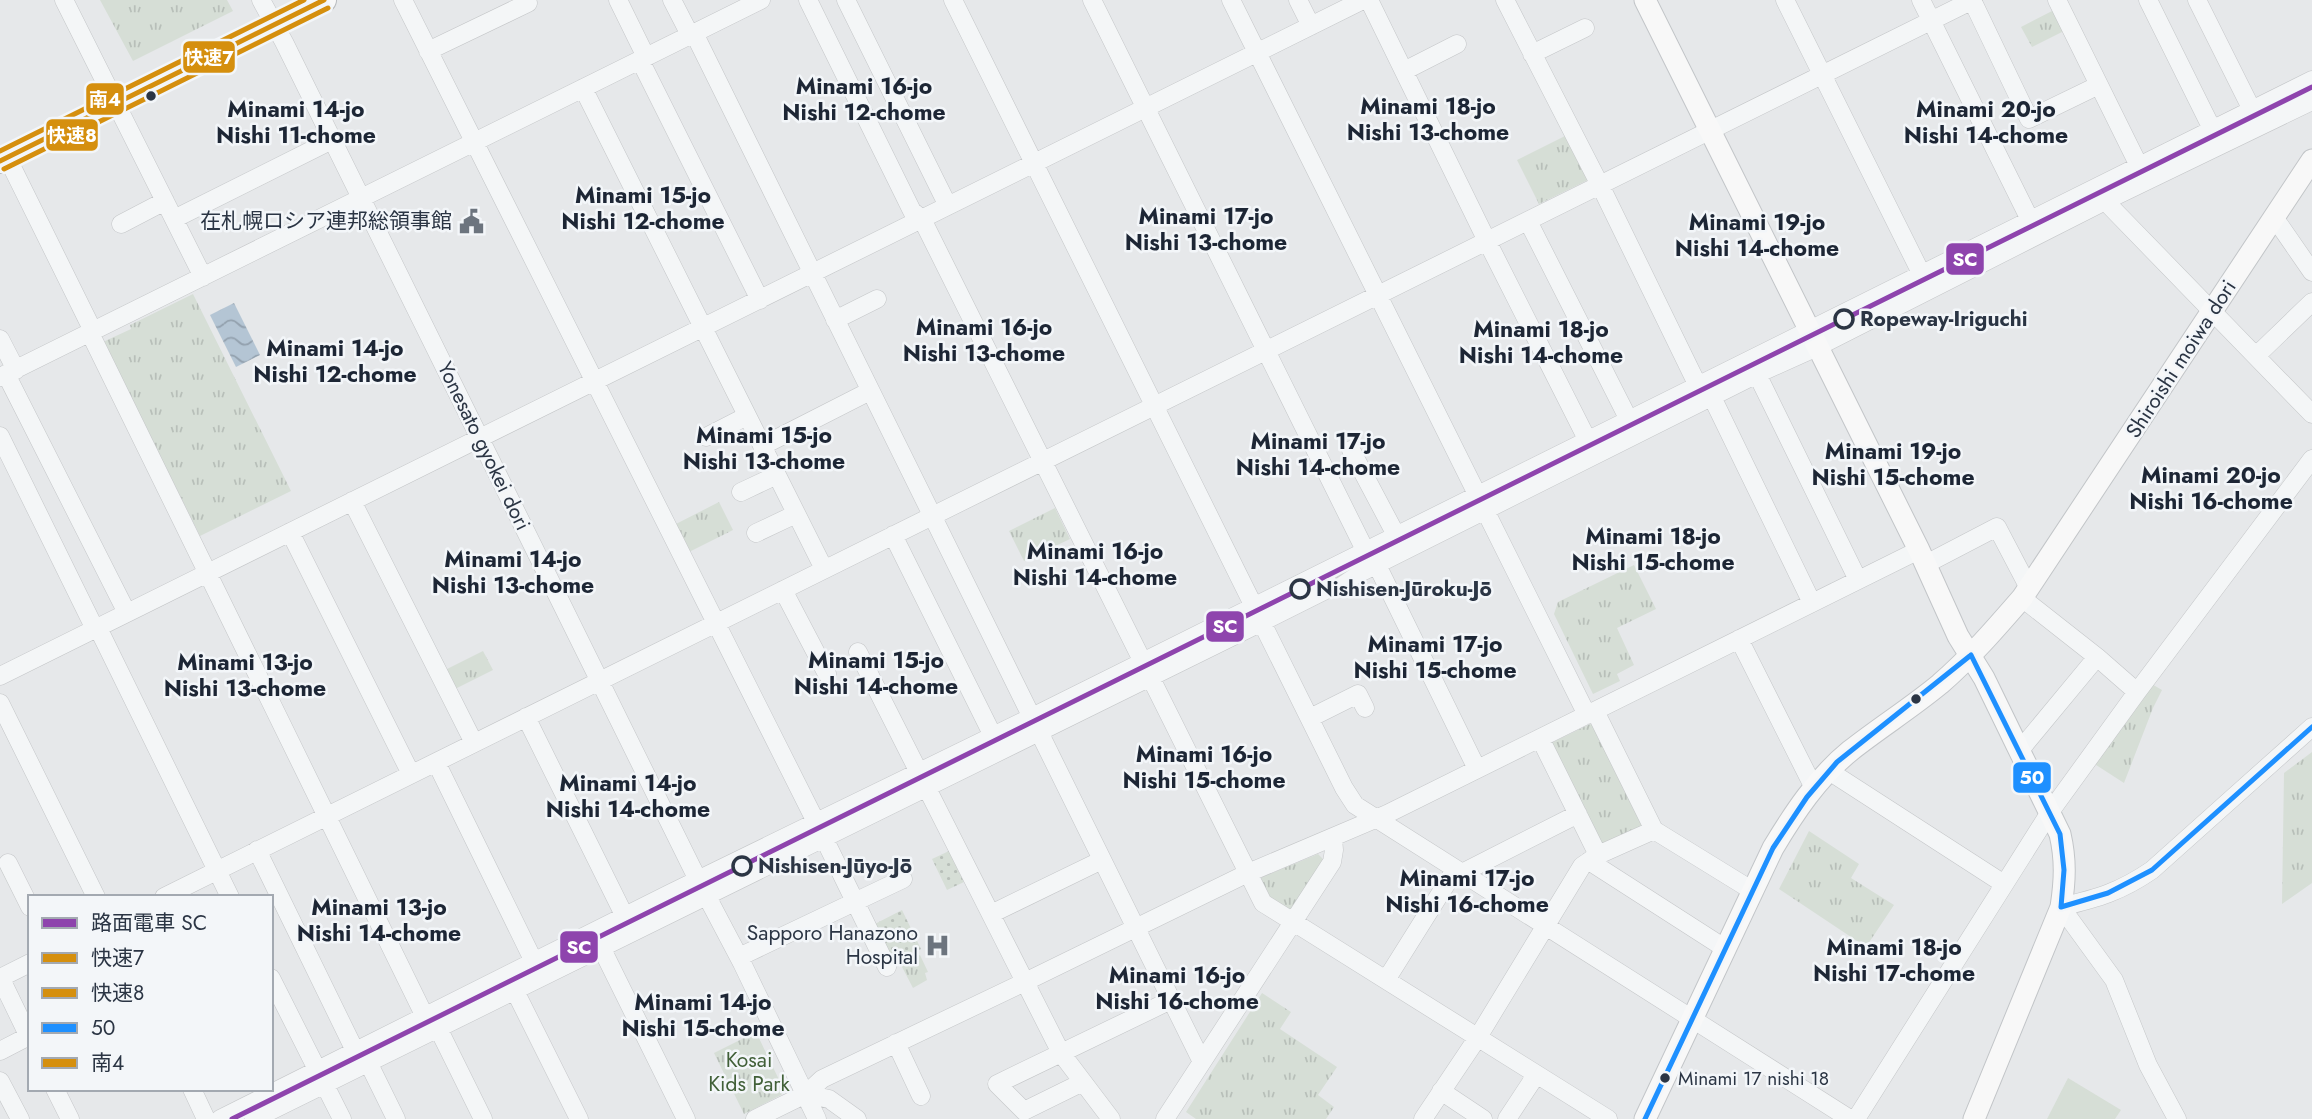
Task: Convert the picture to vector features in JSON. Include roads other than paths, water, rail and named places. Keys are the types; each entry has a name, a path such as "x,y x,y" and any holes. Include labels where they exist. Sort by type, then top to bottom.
{"highway":[{"path":"3,157 324,0"}],"main road":[{"path":"1645,0 1922,557 1958,636 1971,655 2020,750 2060,834 2065,883 2061,907 1973,1119"},
{"name":"Shiroishi moiwa dori","path":"1645,1119 1773,848 1793,815 1848,752 1939,685 1971,655 2026,593 2312,160"}],"street":[{"path":"64,0 203,277"},
{"name":"Yonesato gyokei dori","path":"261,0 739,957 817,1119"},
{"path":"403,0 887,967"},
{"path":"428,51 528,3 527,0"},
{"path":"618,0 643,58 760,300"},
{"path":"672,0 692,34 933,516 1202,1062"},
{"path":"7,374 761,0"},
{"path":"808,0 912,211 922,219 1263,903 1608,1119"},
{"path":"846,0 948,206"},
{"path":"953,0 1350,798 1362,811 1376,820 1850,1119"},
{"path":"1092,0 1478,769"},
{"path":"1231,0 1480,502 1654,830 1753,891"},
{"path":"1298,0 1311,26"},
{"path":"0,676 1363,0"},
{"path":"1369,0 1591,447"},
{"path":"1505,0 1812,603"},
{"path":"1785,0 1925,282"},
{"path":"1922,0 2034,228"},
{"path":"168,895 1972,0 2029,119 2099,85"},
{"path":"2057,0 2143,174"},
{"path":"2147,0 2216,138"},
{"path":"2197,0 2256,119"},
{"path":"1532,54 1585,28"},
{"path":"1404,71 1457,44"},
{"path":"2256,119 2312,80"},
{"path":"583,88 824,569"},
{"path":"220,1119 362,1060 923,778 2216,138 2256,119 2312,101"},
{"path":"174,219 332,140"},
{"path":"3,157 92,332 327,816 432,1025 483,1119"},
{"path":"2034,228 2105,201 2143,174"},
{"path":"121,224 165,201"},
{"path":"2105,201 2312,414"},
{"path":"2274,217 2312,272"},
{"path":"1528,220 1633,427"},
{"path":"835,320 877,299"},
{"path":"2256,356 2312,302"},
{"path":"0,339 7,374 127,613"},
{"path":"1705,391 1757,374 1813,339"},
{"path":"1757,374 1858,580"},
{"path":"762,446 870,391"},
{"path":"706,437 747,416"},
{"path":"2,447 97,628 229,895"},
{"path":"1351,450 1396,535"},
{"path":"1856,1119 2050,812 2312,459"},
{"path":"741,492 777,475"},
{"path":"352,501 474,743"},
{"path":"1370,557 1396,535 1480,502"},
{"path":"756,533 796,514"},
{"path":"755,1119 806,1094 822,1079 1248,873 1376,820 1858,580 1997,527 2026,593 2137,692"},
{"path":"290,532 411,774"},
{"path":"893,535 993,736"},
{"path":"783,590 827,674"},
{"path":"1739,639 1814,788"},
{"path":"858,652 1061,1053 1111,1119"},
{"path":"2020,750 2098,657"},
{"path":"1310,718 1358,694 1366,708"},
{"path":"0,703 95,895"},
{"path":"526,717 629,925"},
{"path":"923,778 993,736 1035,724"},
{"path":"2177,1119 2148,1065 2114,980 2061,907 2099,898 2127,886 2152,870 2312,727"},
{"path":"1539,738 1578,814 1593,858 1726,949"},
{"path":"436,762 538,970"},
{"path":"1829,771 2004,884"},
{"path":"1386,979 1458,872 1578,814"},
{"path":"1423,1119 1478,1037 1582,866 1593,858 1654,830"},
{"path":"1165,1119 1332,862 1333,838"},
{"path":"257,850 362,1060 396,1119"},
{"path":"991,915 1102,860"},
{"path":"8,863 28,903"},
{"path":"739,957 903,879"},
{"path":"432,1025 514,989 538,970 601,947 629,925"},
{"path":"601,947 686,1119"},
{"path":"28,964 0,977 28,1035"},
{"path":"273,982 342,1119"},
{"path":"514,989 579,1119"},
{"path":"1083,1082 1024,1111 997,1084 1171,1000"},
{"path":"0,1051 28,1037"},
{"path":"896,1043 922,1096"},
{"path":"1507,1119 1536,1074"},
{"path":"258,1118 321,1077"},
{"path":"0,1081 20,1119"},
{"path":"56,1091 70,1119"},
{"path":"192,1091 206,1119"},
{"path":"1441,1091 1483,1119"},
{"path":"806,1094 829,1099 857,1119"}],"water":[{"path":"234,303 260,355 236,367 210,315"}],"tram line":[{"name":"SC","path":"232,1119 2312,87"},
{"path":"1336,578 1364,559"}],"place":[{"name":"在札幌ロシア連邦総領事館","path":"472,221"},
{"name":"Ropeway-Iriguchi","path":"1844,319"},
{"name":"Nishisen-Jūroku-Jō","path":"1300,589"},
{"name":"Nishisen-Jūyo-Jō","path":"742,866"},
{"name":"Sapporo Hanazono Hospital","path":"938,945"},
{"name":"Minami 17 nishi 18","path":"1665,1078"}],"district":[{"name":"Minami 16-jo Nishi 12-chome","path":"864,99"},
{"name":"Minami 18-jo Nishi 13-chome","path":"1428,119"},
{"name":"Minami 14-jo Nishi 11-chome","path":"296,122"},
{"name":"Minami 20-jo Nishi 14-chome","path":"1986,122"},
{"name":"Minami 15-jo Nishi 12-chome","path":"643,208"},
{"name":"Minami 17-jo Nishi 13-chome","path":"1206,229"},
{"name":"Minami 19-jo Nishi 14-chome","path":"1757,235"},
{"name":"Minami 16-jo Nishi 13-chome","path":"984,340"},
{"name":"Minami 18-jo Nishi 14-chome","path":"1541,342"},
{"name":"Minami 14-jo Nishi 12-chome","path":"335,361"},
{"name":"Minami 15-jo Nishi 13-chome","path":"764,448"},
{"name":"Minami 17-jo Nishi 14-chome","path":"1318,454"},
{"name":"Minami 19-jo Nishi 15-chome","path":"1893,464"},
{"name":"Minami 20-jo Nishi 16-chome","path":"2211,488"},
{"name":"Minami 18-jo Nishi 15-chome","path":"1653,549"},
{"name":"Minami 16-jo Nishi 14-chome","path":"1095,564"},
{"name":"Minami 14-jo Nishi 13-chome","path":"513,572"},
{"name":"Minami 17-jo Nishi 15-chome","path":"1435,657"},
{"name":"Minami 15-jo Nishi 14-chome","path":"876,673"},
{"name":"Minami 13-jo Nishi 13-chome","path":"245,675"},
{"name":"Minami 16-jo Nishi 15-chome","path":"1204,767"},
{"name":"Minami 14-jo Nishi 14-chome","path":"628,796"},
{"name":"Minami 17-jo Nishi 16-chome","path":"1467,891"},
{"name":"Minami 13-jo Nishi 14-chome","path":"379,920"},
{"name":"Minami 18-jo Nishi 17-chome","path":"1894,960"},
{"name":"Minami 16-jo Nishi 16-chome","path":"1177,988"},
{"name":"Minami 14-jo Nishi 15-chome","path":"703,1015"}],"park label":[{"name":"Kosai Kids Park","path":"749,1072"}]}
